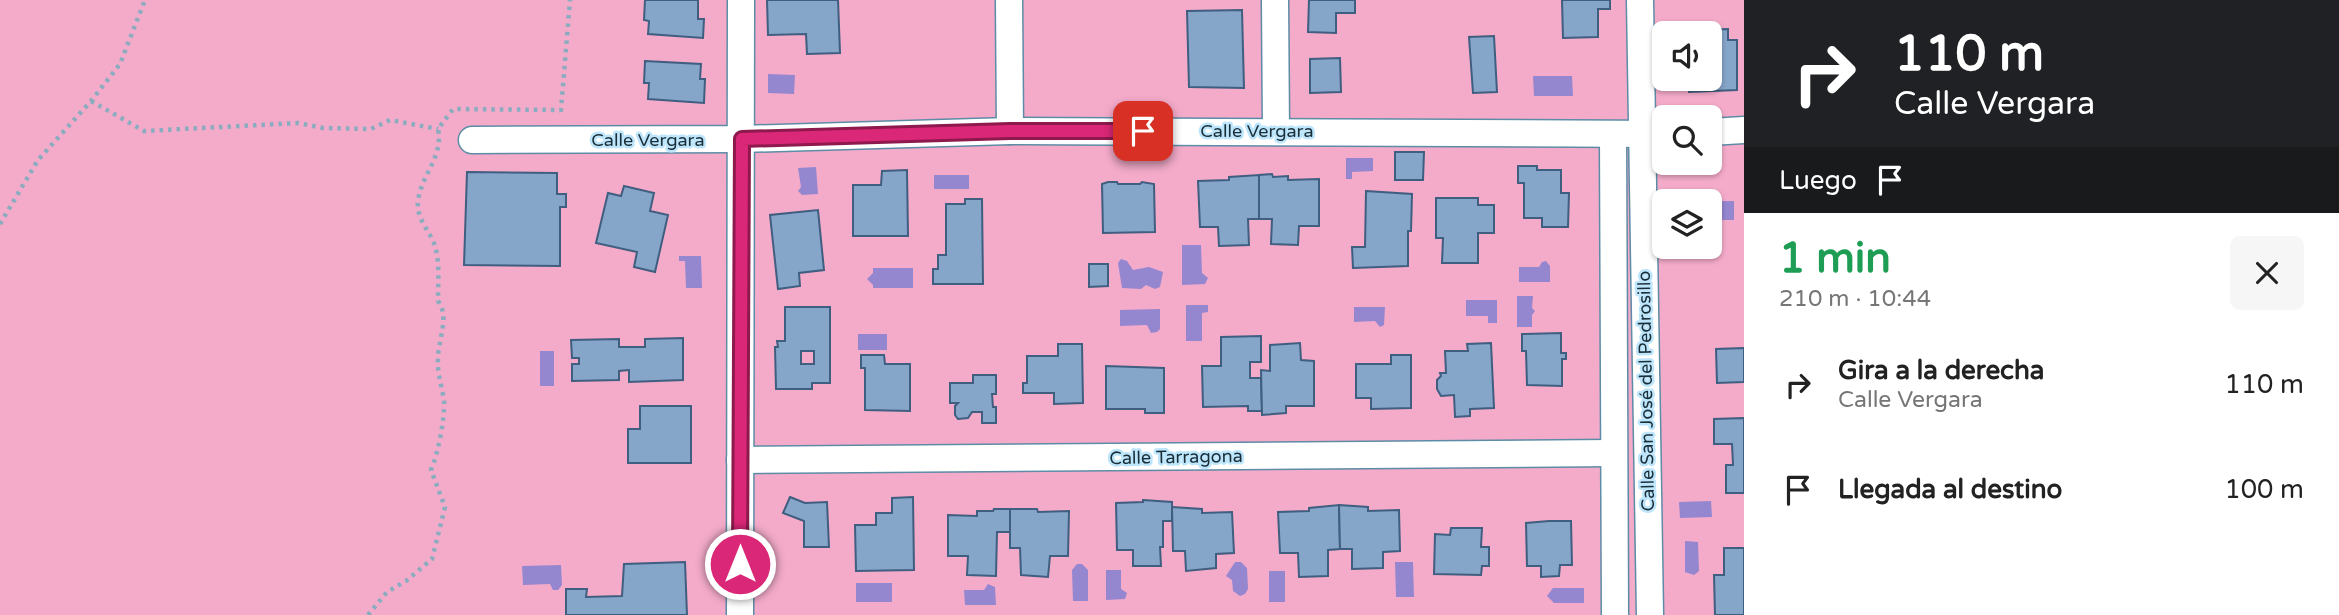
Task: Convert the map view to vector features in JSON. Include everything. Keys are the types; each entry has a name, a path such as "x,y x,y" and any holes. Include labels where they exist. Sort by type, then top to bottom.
{"street":[{"path":"740,615 741,0"},
{"path":"1009,0 1010,131"},
{"path":"1275,0 1276,131"},
{"name":"Calle San José del Pedrosillo","path":"1640,0 1652,125"},
{"path":"1722,131 1744,130"},
{"name":"Calle Vergara","path":"472,140 742,139 1010,131 1652,135"},
{"name":"Calle San José del Pedrosillo","path":"1613,135 1615,615"},
{"name":"Calle San José del Pedrosillo","path":"1650,615 1653,175"},
{"name":"Calle Tarragona","path":"740,460 1613,453"}],"path":[{"path":"0,224 38,160 120,64 145,0"},
{"path":"368,615 387,592 406,581 432,559 445,507 431,470 444,403 438,356 442,306 438,301 439,275 435,247 420,219 418,201 441,143 438,129 453,109 561,110 570,0"},
{"path":"91,101 144,131 298,123 323,128 371,129 390,120 438,129"}],"shaded area":[{"path":"0,0 1744,0 1744,615 0,615"},
{"path":"768,74 795,75 794,94 768,93"},
{"path":"1533,76 1572,76 1573,96 1534,96"},
{"path":"1346,158 1373,158 1373,171 1352,172 1352,179 1346,179"},
{"path":"816,167 818,194 802,195 798,191 801,187 798,168"},
{"path":"934,175 969,175 969,189 934,189"},
{"path":"1722,201 1734,201 1734,220 1722,220"},
{"path":"1182,245 1201,245 1202,273 1208,278 1205,284 1182,285"},
{"path":"679,256 701,256 702,288 686,288 685,261 679,261"},
{"path":"1121,259 1127,261 1133,270 1149,267 1163,272 1160,287 1155,289 1146,285 1141,289 1122,288 1118,263"},
{"path":"1546,261 1550,266 1550,282 1519,282 1519,267 1539,267"},
{"path":"873,268 913,268 913,288 873,288 867,279 873,273"},
{"path":"1517,296 1533,296 1532,308 1535,311 1532,315 1532,327 1517,327"},
{"path":"1466,300 1497,300 1497,323 1488,323 1488,316 1466,316"},
{"path":"1186,305 1208,305 1208,312 1202,313 1202,341 1186,341"},
{"path":"1354,307 1385,307 1384,325 1380,327 1375,321 1354,322"},
{"path":"1160,309 1160,329 1157,332 1151,333 1147,325 1120,326 1120,310"},
{"path":"858,334 887,334 887,350 858,350"},
{"path":"540,351 554,351 554,386 540,386"},
{"path":"1711,501 1712,517 1680,518 1679,502"},
{"path":"1685,541 1698,542 1699,571 1694,575 1685,572"},
{"path":"1235,562 1241,562 1247,568 1248,589 1240,596 1233,591 1232,580 1226,576"},
{"path":"1395,562 1413,562 1414,597 1396,597"},
{"path":"1077,564 1082,564 1088,570 1088,601 1073,601 1072,570"},
{"path":"561,565 562,585 558,590 553,590 550,584 523,585 522,566"},
{"path":"1106,570 1121,570 1121,589 1127,593 1125,599 1106,600"},
{"path":"1269,571 1285,571 1285,602 1269,602"},
{"path":"856,583 892,583 892,602 856,602"},
{"path":"988,584 995,587 996,605 965,605 964,590 984,590"},
{"path":"1553,588 1584,588 1584,603 1554,603 1547,596"}],"building":[{"path":"645,0 698,0 698,19 704,19 703,38 648,34 649,21 644,20"},
{"path":"767,0 838,0 840,53 807,54 806,34 768,35"},
{"path":"1309,0 1355,0 1355,13 1336,13 1336,33 1308,32"},
{"path":"1562,0 1610,0 1610,9 1598,9 1598,37 1563,38"},
{"path":"1242,10 1244,88 1189,87 1187,11"},
{"path":"1722,29 1728,29 1728,40 1737,40 1737,90 1722,91"},
{"path":"1494,36 1497,92 1473,93 1469,37"},
{"path":"1340,58 1341,92 1310,93 1310,59"},
{"path":"645,61 701,64 700,79 705,79 704,103 648,99 649,83 644,83"},
{"path":"1395,152 1424,152 1423,180 1395,180"},
{"path":"1518,166 1537,166 1537,170 1561,170 1561,193 1569,193 1568,227 1542,227 1542,218 1524,218 1524,183 1518,183"},
{"path":"907,170 908,236 853,236 853,185 881,185 882,171"},
{"path":"467,172 557,173 557,194 566,194 566,207 560,207 560,266 464,265"},
{"path":"1272,174 1273,177 1288,176 1288,180 1319,179 1319,226 1299,226 1298,245 1271,244 1272,219 1259,219 1259,175"},
{"path":"1259,175 1259,219 1248,219 1249,245 1219,246 1218,227 1200,227 1198,181"},
{"path":"1102,184 1154,184 1155,232 1103,233"},
{"path":"624,186 654,193 650,211 668,215 655,272 634,267 637,252 596,243 608,193 621,196"},
{"path":"1366,191 1412,194 1408,266 1353,268 1352,247 1365,247"},
{"path":"1436,198 1478,198 1478,205 1494,205 1494,233 1478,233 1478,263 1442,263 1443,238 1436,238"},
{"path":"965,199 982,199 983,284 933,284 933,269 938,269 938,255 946,255 946,204 965,204"},
{"path":"818,210 824,270 799,273 800,286 778,289 770,215"},
{"path":"1089,264 1108,264 1108,286 1089,287"},
{"path":"785,307 830,307 830,383 812,383 812,389 776,389 775,347 778,347 777,341 785,341","holes":["801,351 814,351 814,364 801,364"]},
{"path":"1561,333 1561,353 1566,353 1566,359 1562,359 1562,386 1527,385 1526,351 1522,351 1522,334"},
{"path":"1261,336 1261,362 1250,362 1250,378 1261,378 1262,411 1248,411 1248,406 1203,407 1202,366 1221,366 1221,337"},
{"path":"683,338 683,380 629,382 629,370 619,371 619,380 572,381 572,364 579,364 579,358 572,358 571,340 619,339 619,347 645,347 645,339"},
{"path":"1300,343 1301,360 1314,361 1314,406 1286,406 1286,413 1262,415 1261,370 1270,371 1270,345"},
{"path":"1491,343 1494,408 1470,409 1470,416 1455,417 1454,395 1441,396 1437,389 1440,373 1446,373 1445,351 1468,351 1467,344"},
{"path":"1058,344 1082,344 1083,403 1054,404 1054,393 1023,393 1023,383 1027,383 1027,356 1058,356"},
{"path":"1744,348 1744,382 1717,383 1716,349"},
{"path":"861,355 884,355 885,364 910,364 910,411 865,410 865,368 861,368"},
{"path":"1391,355 1411,355 1411,408 1371,409 1371,398 1356,398 1356,364 1391,364"},
{"path":"1106,366 1164,368 1164,413 1145,413 1145,409 1106,409"},
{"path":"973,375 996,375 996,394 992,394 993,407 996,407 996,423 982,423 982,412 972,412 968,418 958,419 955,415 955,406 958,403 950,403 950,383 973,383"},
{"path":"640,406 691,406 691,463 628,463 628,429 640,429"},
{"path":"1744,418 1744,493 1726,493 1726,465 1733,465 1732,444 1714,444 1714,419"},
{"path":"790,497 805,503 827,502 829,547 804,547 804,521 783,513"},
{"path":"913,497 914,570 856,571 855,525 876,525 876,513 892,513 892,498"},
{"path":"1143,500 1172,502 1172,521 1163,521 1161,566 1133,566 1133,550 1117,550 1116,503"},
{"path":"1339,505 1340,549 1328,550 1328,576 1299,577 1298,553 1280,553 1278,512 1309,511 1309,508"},
{"path":"1339,505 1368,507 1368,511 1399,510 1400,551 1383,552 1383,568 1352,569 1352,549 1340,549"},
{"path":"1172,507 1202,509 1202,513 1232,512 1234,553 1216,554 1216,568 1186,571 1185,551 1173,551"},
{"path":"1010,509 1010,532 997,532 996,576 967,575 968,556 948,556 948,515 977,516 977,511"},
{"path":"1010,509 1069,511 1068,556 1050,556 1048,577 1021,575 1020,548 1010,548"},
{"path":"1571,521 1572,565 1560,565 1559,576 1541,577 1541,566 1527,566 1526,523"},
{"path":"1451,528 1482,528 1481,547 1489,547 1489,566 1482,566 1481,575 1434,574 1435,534 1450,535"},
{"path":"1724,548 1744,548 1744,615 1715,615 1714,575 1724,575"},
{"path":"685,562 687,615 566,615 566,589 587,589 586,597 622,596 624,564"}],"route":[{"path":"740,564 742,139 1010,131 1143,131"}]}
